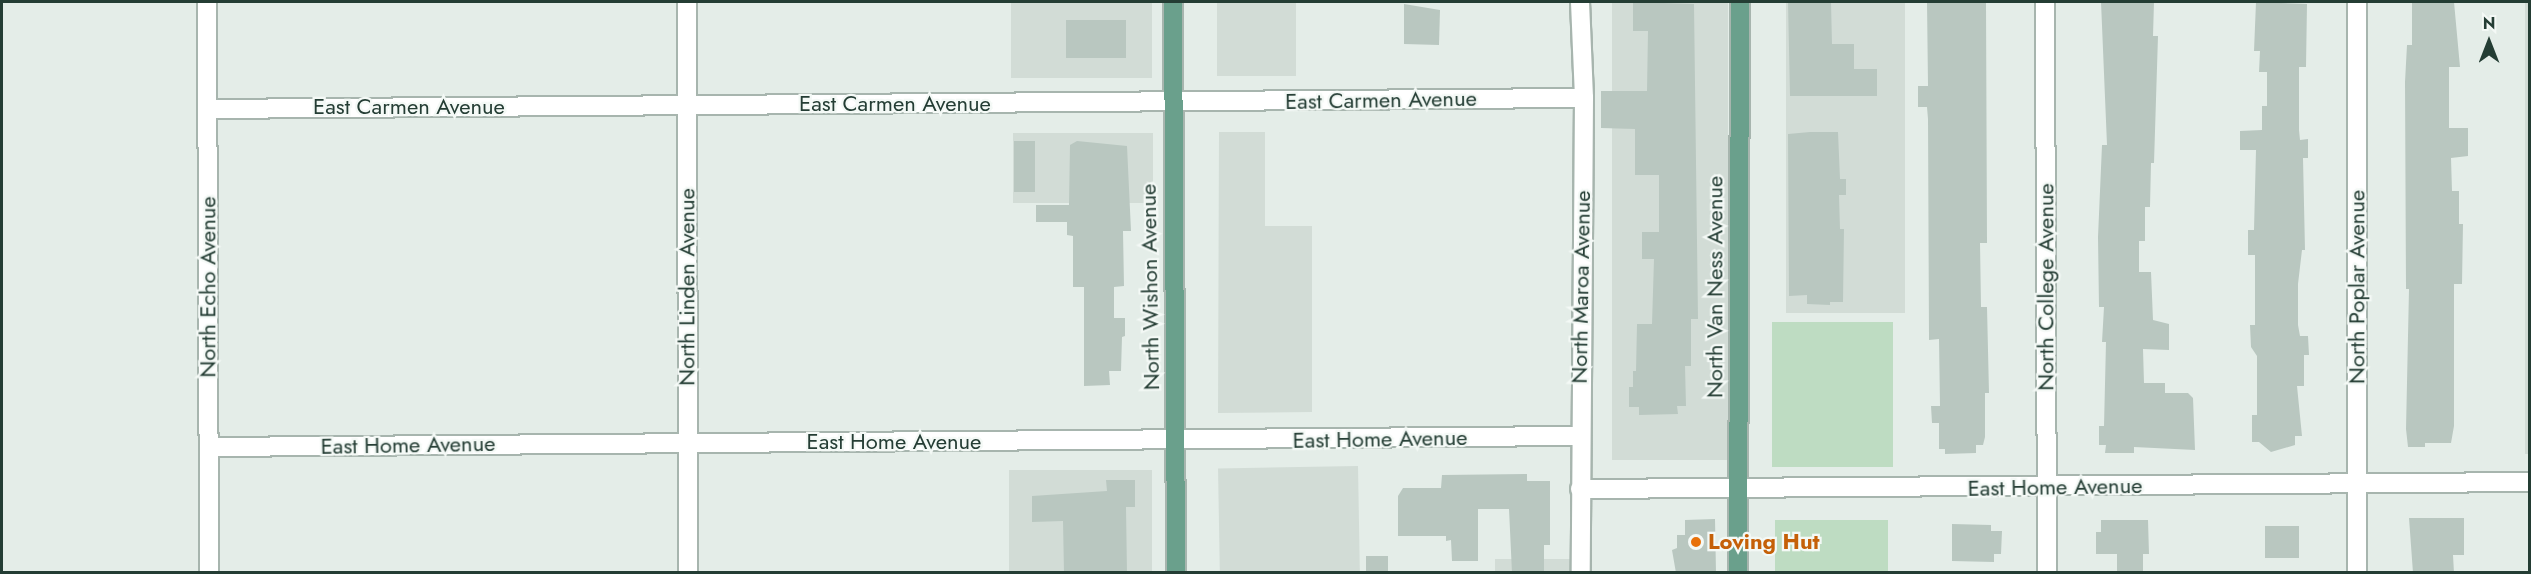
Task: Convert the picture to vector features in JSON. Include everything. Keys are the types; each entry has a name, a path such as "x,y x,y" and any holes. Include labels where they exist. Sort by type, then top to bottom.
{"main road":[{"name":"North Wishon Avenue","path":"1173,2 1171,102 1176,573"},
{"name":"North Van Ness Avenue","path":"1738,573 1740,2"}],"street":[{"name":"North Echo Avenue","path":"207,2 208,573"},
{"name":"North Linden Avenue","path":"687,2 688,573"},
{"name":"North Maroa Avenue","path":"1581,2 1584,98 1580,436 1581,573"},
{"name":"North College Avenue","path":"2045,2 2047,573"},
{"name":"North Poplar Avenue","path":"2357,2 2357,573"},
{"name":"East Carmen Avenue","path":"207,109 1584,98"},
{"name":"East Home Avenue","path":"209,447 1580,436"},
{"name":"East Home Avenue","path":"1580,489 2047,488 2529,482"}],"shaded area":[{"path":"1011,2 1152,2 1152,78 1011,78"},
{"path":"1217,2 1296,2 1296,76 1217,76"},
{"path":"1612,2 1728,2 1728,460 1612,460"},
{"path":"1786,2 1905,2 1905,313 1786,313"},
{"path":"2525,2 2530,2 2530,454 2525,454"},
{"path":"1219,132 1265,132 1265,226 1312,226 1312,412 1218,413"},
{"path":"1013,133 1153,133 1153,203 1013,203"},
{"path":"1358,466 1360,572 1220,572 1218,468"},
{"path":"1009,470 1152,470 1152,572 1009,572"},
{"path":"1495,559 1575,559 1575,572 1495,572"}],"green space":[{"path":"1772,322 1893,322 1893,467 1772,467"},
{"path":"1775,520 1888,520 1888,572 1775,572"}],"building":[{"path":"1633,2 1694,4 1698,319 1691,319 1691,366 1685,366 1686,406 1677,406 1678,414 1639,415 1639,407 1629,407 1629,387 1633,387 1633,371 1636,371 1637,324 1652,324 1654,259 1642,259 1642,232 1659,232 1659,175 1635,175 1635,129 1601,128 1601,91 1647,91 1648,31 1633,31"},
{"path":"1788,2 1831,2 1832,44 1854,44 1854,69 1877,69 1877,96 1790,96"},
{"path":"1927,2 1986,2 1987,243 1980,243 1981,307 1987,307 1989,393 1985,393 1985,437 1983,445 1976,445 1976,453 1945,454 1945,449 1939,449 1939,423 1932,423 1931,406 1940,406 1939,339 1929,340 1928,119 1927,107 1918,107 1918,86 1928,86"},
{"path":"2101,2 2154,2 2153,36 2158,36 2154,163 2151,163 2150,207 2145,207 2145,241 2139,241 2139,272 2151,272 2153,320 2169,324 2169,350 2143,349 2144,383 2165,383 2165,393 2188,393 2193,398 2195,450 2134,447 2134,453 2105,453 2106,445 2099,445 2099,426 2104,426 2106,342 2102,342 2104,307 2099,307 2098,237 2102,145 2107,145"},
{"path":"2256,2 2307,4 2306,67 2299,67 2299,130 2300,140 2308,139 2308,158 2303,158 2305,250 2302,250 2298,284 2298,325 2300,336 2308,336 2309,355 2304,355 2304,386 2297,386 2302,436 2295,436 2295,445 2271,452 2259,442 2252,442 2252,415 2257,415 2257,356 2251,347 2250,325 2255,325 2255,255 2248,255 2248,230 2254,230 2256,150 2240,150 2240,131 2262,130 2262,106 2267,106 2267,72 2259,72 2260,51 2254,51"},
{"path":"2412,2 2454,2 2460,67 2449,67 2449,128 2468,128 2468,156 2451,158 2452,191 2459,191 2459,224 2463,224 2462,284 2454,284 2454,426 2451,443 2425,443 2425,447 2408,447 2406,429 2409,289 2406,289 2405,82 2407,45 2412,45"},
{"path":"1404,4 1440,10 1439,45 1404,44"},
{"path":"1066,20 1126,20 1126,58 1066,58"},
{"path":"1838,132 1840,179 1846,179 1846,195 1839,195 1840,229 1844,229 1843,302 1830,302 1830,305 1807,304 1807,295 1789,296 1788,134"},
{"path":"1014,141 1035,141 1035,192 1014,192"},
{"path":"1077,141 1127,146 1131,231 1123,231 1124,286 1114,287 1114,318 1125,318 1125,336 1122,337 1121,371 1109,371 1110,385 1084,386 1084,287 1073,287 1073,236 1067,235 1067,222 1036,222 1036,205 1069,205 1070,145"},
{"path":"1527,474 1527,481 1550,481 1550,545 1544,545 1544,573 1512,573 1509,509 1478,509 1478,561 1452,561 1451,540 1446,541 1446,536 1398,536 1398,496 1403,488 1441,488 1442,475"},
{"path":"1106,480 1135,480 1135,507 1126,507 1127,573 1064,573 1063,521 1032,522 1032,496 1107,491"},
{"path":"2409,518 2464,518 2464,555 2453,555 2454,573 2413,573"},
{"name":"Loving Hut","path":"1715,519 1716,573 1676,573 1672,550 1677,548 1677,535 1685,535 1685,520"},
{"path":"2101,520 2148,520 2149,554 2143,554 2143,573 2117,573 2117,554 2096,554 2096,532 2101,532"},
{"path":"1952,524 1991,525 1991,531 2002,531 2001,554 1994,554 1994,562 1952,561"},
{"path":"2265,526 2299,526 2299,558 2265,558"},
{"path":"1366,556 1388,556 1388,572 1366,572"}],"place":[{"name":"Loving Hut","path":"1696,542"}]}
